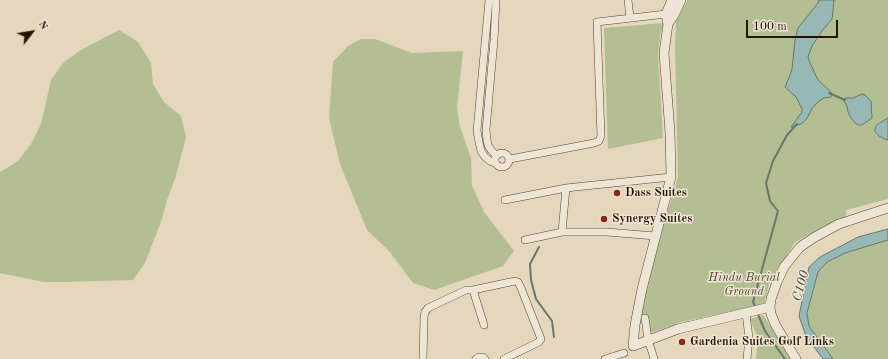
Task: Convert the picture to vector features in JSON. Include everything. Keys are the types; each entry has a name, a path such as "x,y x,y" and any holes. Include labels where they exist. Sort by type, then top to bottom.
{"street":[{"path":"489,0 477,131 481,151 485,157 500,167 505,167 510,159"},
{"path":"496,0 486,130 488,146 496,155"},
{"path":"628,0 630,18"},
{"path":"633,346 634,325 655,236 671,177 670,132 664,53 672,0"},
{"path":"669,18 681,0"},
{"path":"510,159 594,143 600,139 597,22 630,18 669,18"},
{"path":"496,155 506,153 510,159"},
{"path":"495,163 496,155"},
{"path":"504,200 566,188 671,177"},
{"path":"562,232 566,188"},
{"path":"796,359 776,326 770,307 771,299 784,267 800,247 814,237 839,224 888,208"},
{"path":"525,240 562,232 606,232 655,236"},
{"path":"424,359 424,317 428,308 466,290 473,290 515,281 518,282 521,288 541,339 539,342 504,359"},
{"path":"473,290 484,325"},
{"path":"605,359 625,356 628,349 633,346 678,329 770,307"},
{"path":"747,359 753,311"},
{"path":"645,318 648,340 654,359"},
{"path":"476,359 479,357 483,357 485,359"}],"green space":[{"path":"687,0 888,0 888,199 846,210 846,218 833,222 795,242 769,284 764,304 682,322 644,335 641,315 657,246 678,177 675,46 676,22"},
{"path":"664,23 660,35 658,54 663,138 608,149 604,28"},
{"path":"119,30 138,42 151,63 153,84 164,102 181,116 186,137 175,179 161,222 145,263 133,280 44,282 0,273 0,172 18,161 31,144 41,124 51,80 64,62 81,50"},
{"path":"361,39 375,39 412,53 463,51 457,107 460,127 471,158 472,186 484,212 514,251 503,266 434,290 413,283 390,252 367,230 340,164 329,118 333,62 348,46"},
{"path":"888,240 888,359 833,359 809,326 807,312 818,272 827,262 845,253"},
{"name":"Hindu Burial Ground","path":"763,315 792,359 756,359 758,339 750,319"}],"water":[{"path":"819,0 834,0 832,19 812,46 808,57 819,81 832,93 831,97 824,98 813,107 806,120 801,124 791,127 802,112 796,97 785,87 792,69 795,40 798,28"},
{"path":"862,94 871,101 872,118 862,125 859,125 856,124 851,118 844,101 845,98 853,98"},
{"path":"888,118 887,140 879,136 875,132 875,129 878,124"},
{"path":"888,229 888,240 845,253 827,262 818,272 807,313 809,326 833,359 823,359 806,336 799,316 809,267 820,257 858,237"}],"waterway":[{"path":"829,93 845,100"},
{"path":"756,308 753,302 778,211 770,201 766,183 773,161 787,135 797,124"},
{"path":"539,247 530,264 531,280 536,299 552,321 554,337"},
{"path":"757,312 765,331 785,359"}],"place":[{"name":"Dass Suites","path":"617,193"},
{"name":"Synergy Suites","path":"604,219"},
{"name":"Gardenia Suites Golf Links","path":"682,342"}],"water label":[{"name":"C100","path":"801,286"}]}
